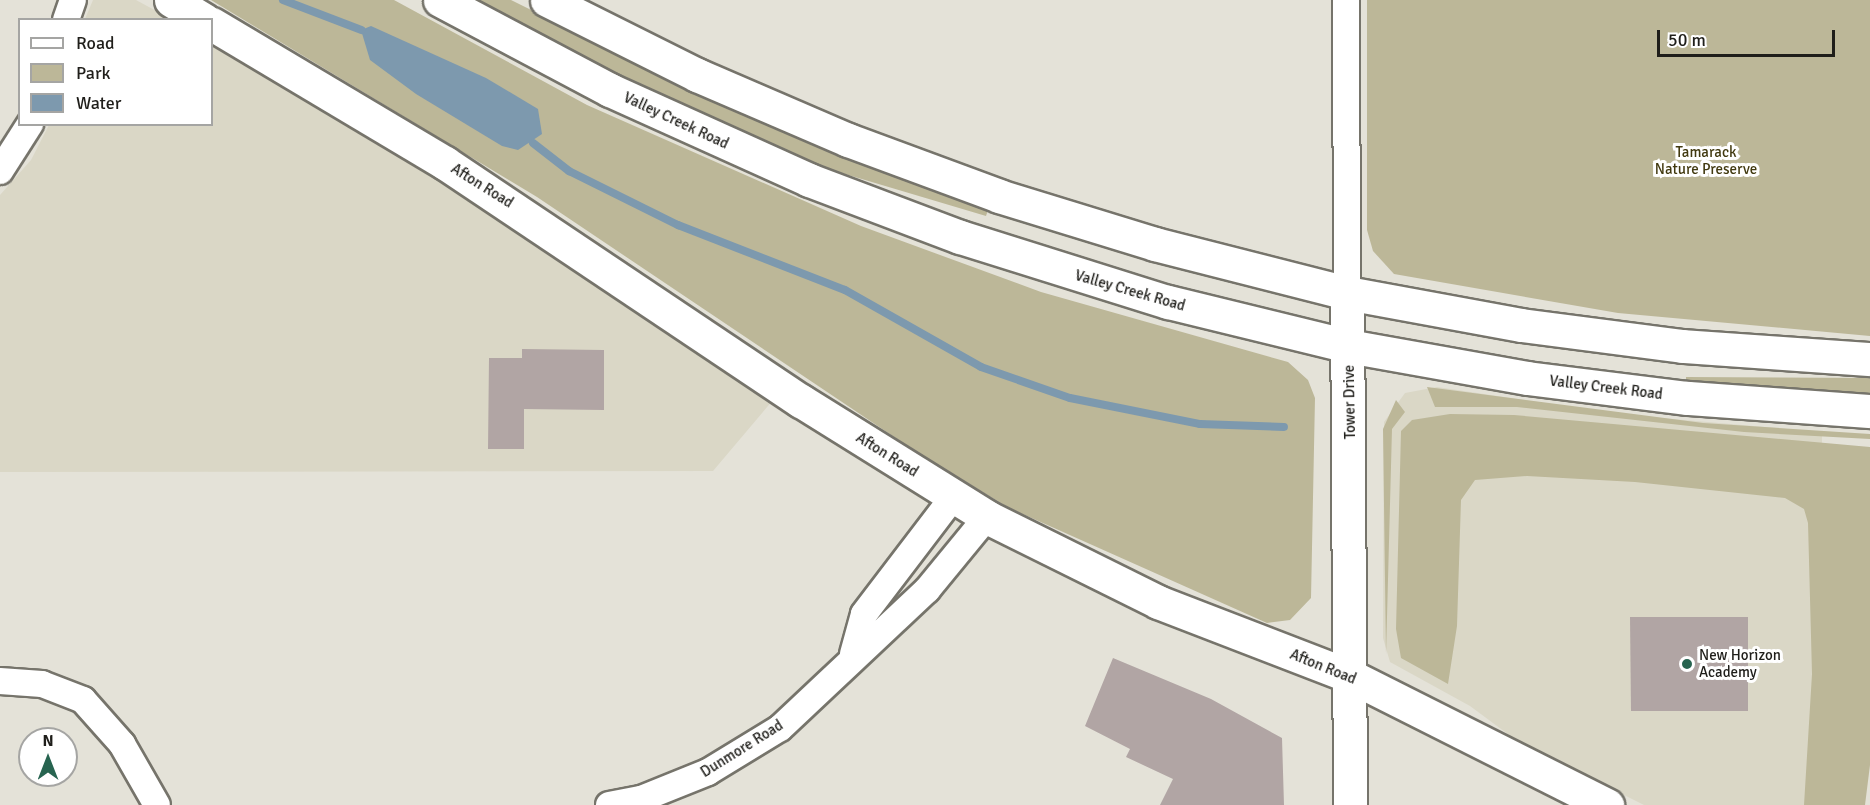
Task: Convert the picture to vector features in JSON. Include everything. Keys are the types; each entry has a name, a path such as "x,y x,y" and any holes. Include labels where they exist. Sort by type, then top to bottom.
{"main road":[{"path":"171,0 201,18"},
{"name":"Valley Creek Road","path":"440,0 639,104 859,200 1095,281 1348,346 1634,392 1870,411"},
{"path":"547,0 697,75 897,159 1102,229 1347,293 1575,333 1870,359"},
{"name":"Afton Road","path":"213,25 536,221 953,497 987,517 1149,598 1350,676 1607,805"},
{"name":"Tower Drive","path":"1347,293 1350,805"}],"street":[{"path":"67,18 73,0"},
{"name":"Tower Drive","path":"1346,0 1347,293"},
{"path":"0,171 29,126"},
{"name":"Dunmore Road","path":"853,654 864,614 953,497"},
{"name":"Dunmore Road","path":"609,805 642,802 708,772 780,728 853,654 927,590 987,517"},
{"path":"0,681 42,684 83,700 122,744 157,805"}],"shaded area":[{"path":"93,0 136,0 169,18 85,18"},
{"path":"213,44 520,230 773,400 713,471 0,472 0,195 31,160 48,126 213,126"},
{"path":"1437,387 1626,415 1822,432 1821,805 1644,805 1520,743 1470,706 1390,662 1383,638 1384,422 1405,393"}],"green space":[{"path":"211,0 394,0 587,105 861,226 1041,292 1288,362 1308,380 1315,398 1311,598 1290,620 1267,623 1009,508 915,451 537,197"},
{"path":"473,0 511,0 723,105 988,210 986,216 808,163 676,105"},
{"name":"Tamarack Nature Preserve","path":"1367,0 1870,0 1870,336 1618,313 1394,274 1373,251 1367,230"},
{"path":"1686,377 1870,378 1870,395 1686,382"},
{"path":"1427,387 1703,423 1870,434 1870,439 1744,432 1517,407 1435,407"},
{"path":"1396,400 1405,412 1392,429 1386,655 1383,429"},
{"path":"1450,414 1514,415 1870,447 1870,765 1865,805 1804,805 1812,674 1808,523 1804,509 1785,498 1635,482 1527,476 1475,480 1461,500 1457,626 1448,684 1401,658 1396,629 1401,431 1412,420"}],"water":[{"path":"371,26 486,78 538,109 542,134 518,150 502,146 416,94 370,60 361,30"}],"building":[{"path":"522,349 604,350 604,410 524,409 524,449 488,449 489,358 522,358"},
{"name":"New Horizon Academy","path":"1630,617 1748,617 1748,711 1631,711"},
{"path":"1113,658 1211,699 1282,738 1284,805 1160,805 1173,779 1126,757 1130,749 1085,726"}],"waterway":[{"path":"283,0 361,30"},
{"path":"533,143 569,171 678,225 845,290 981,367 1070,398 1200,424 1284,427"}],"place":[{"name":"New Horizon Academy","path":"1687,664"}]}
